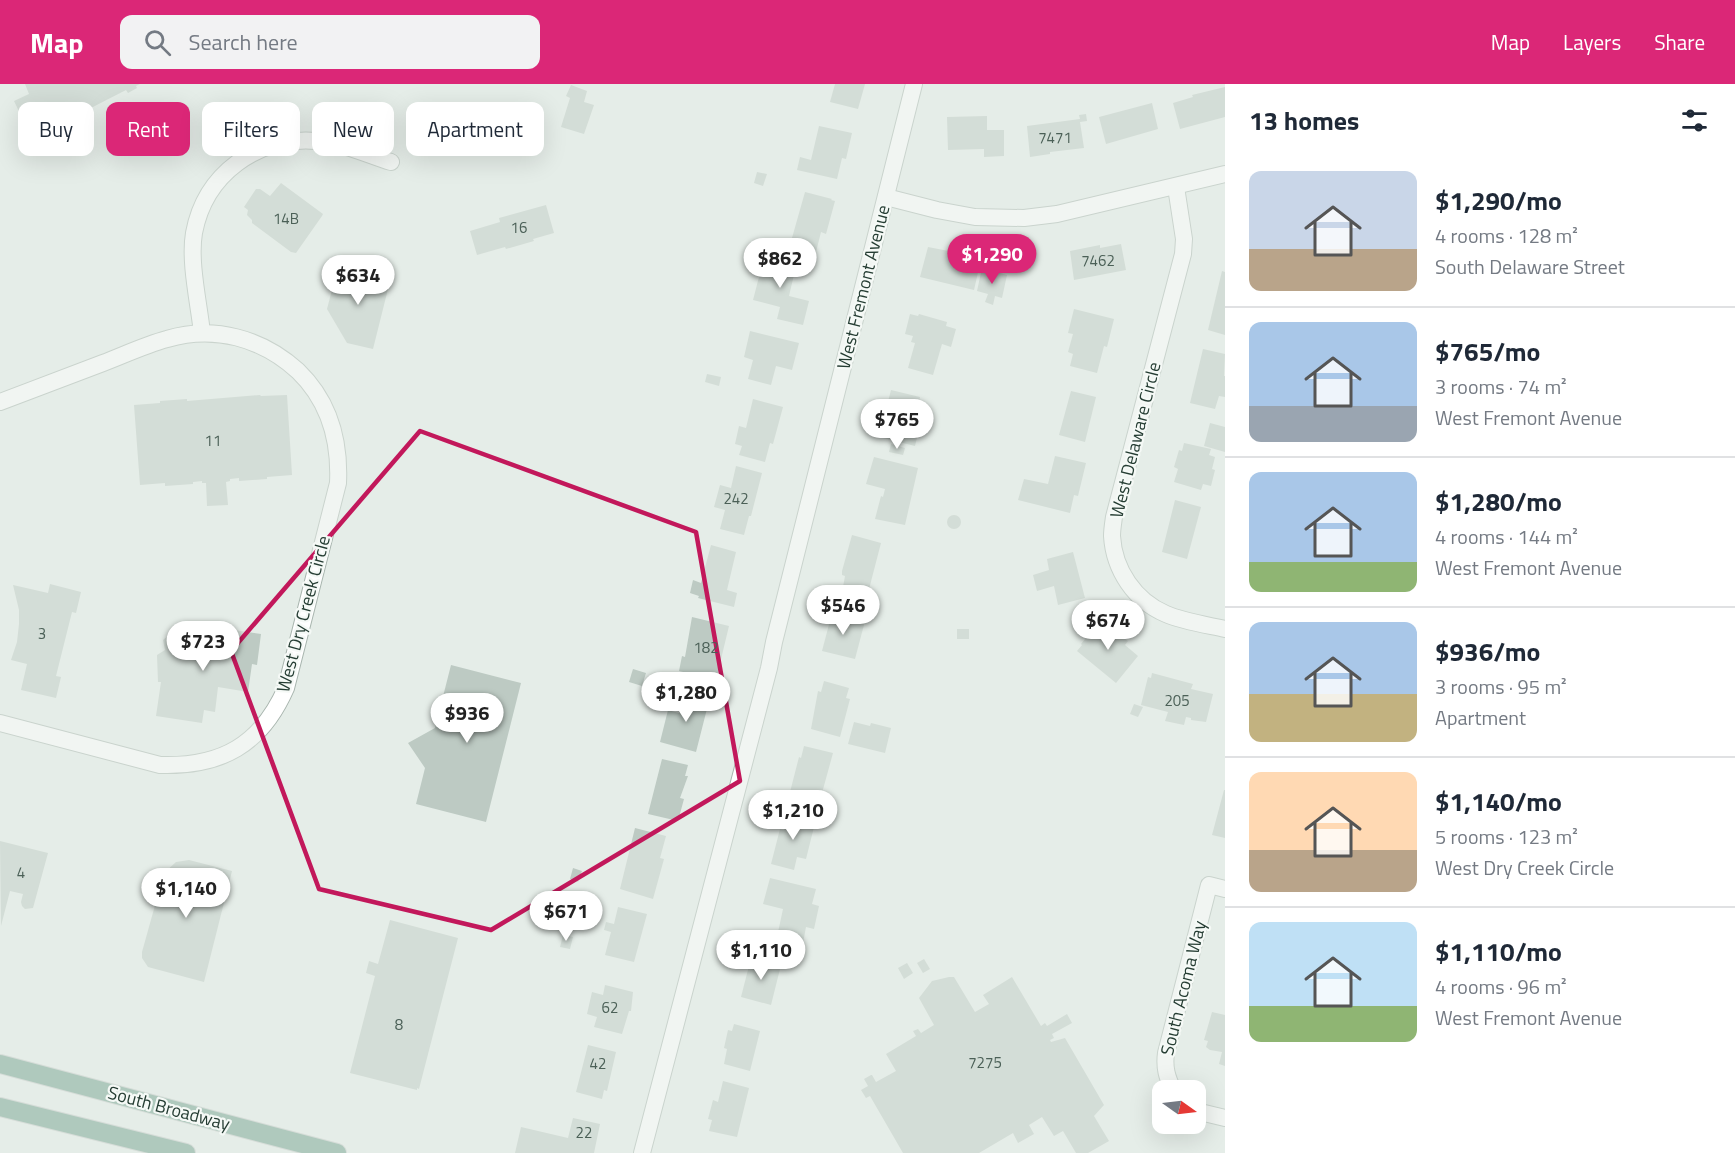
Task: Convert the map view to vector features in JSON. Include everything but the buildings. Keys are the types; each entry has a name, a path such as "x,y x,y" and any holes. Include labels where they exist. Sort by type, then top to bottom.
{"main road":[{"name":"South Broadway","path":"0,1064 337,1153"},
{"path":"0,1107 178,1152"}],"street":[{"name":"West Fremont Avenue","path":"642,1153 769,668 914,84"},
{"path":"202,333 193,260 194,234 201,210 212,188 239,160 253,152 291,142 317,141 391,162"},
{"path":"886,197 975,217 1024,218 1057,214 1225,174"},
{"name":"West Delaware Circle","path":"1176,187 1184,239 1183,254 1114,518 1112,536 1116,559 1121,571 1131,588 1146,602 1166,614 1225,629"},
{"name":"West Dry Creek Circle","path":"0,402 166,339 202,333 225,334 261,345 285,359 307,380 322,400 332,424 339,464 338,483 286,688 271,718 259,732 221,758 182,766 160,765 0,723"},
{"name":"South Acoma Way","path":"1168,1080 1165,1065 1166,1053 1217,887"},
{"path":"1206,1113 1225,1118"}],"highlighted area":[{"path":"420,431 696,532 740,781 491,930 319,889 231,651"}]}
